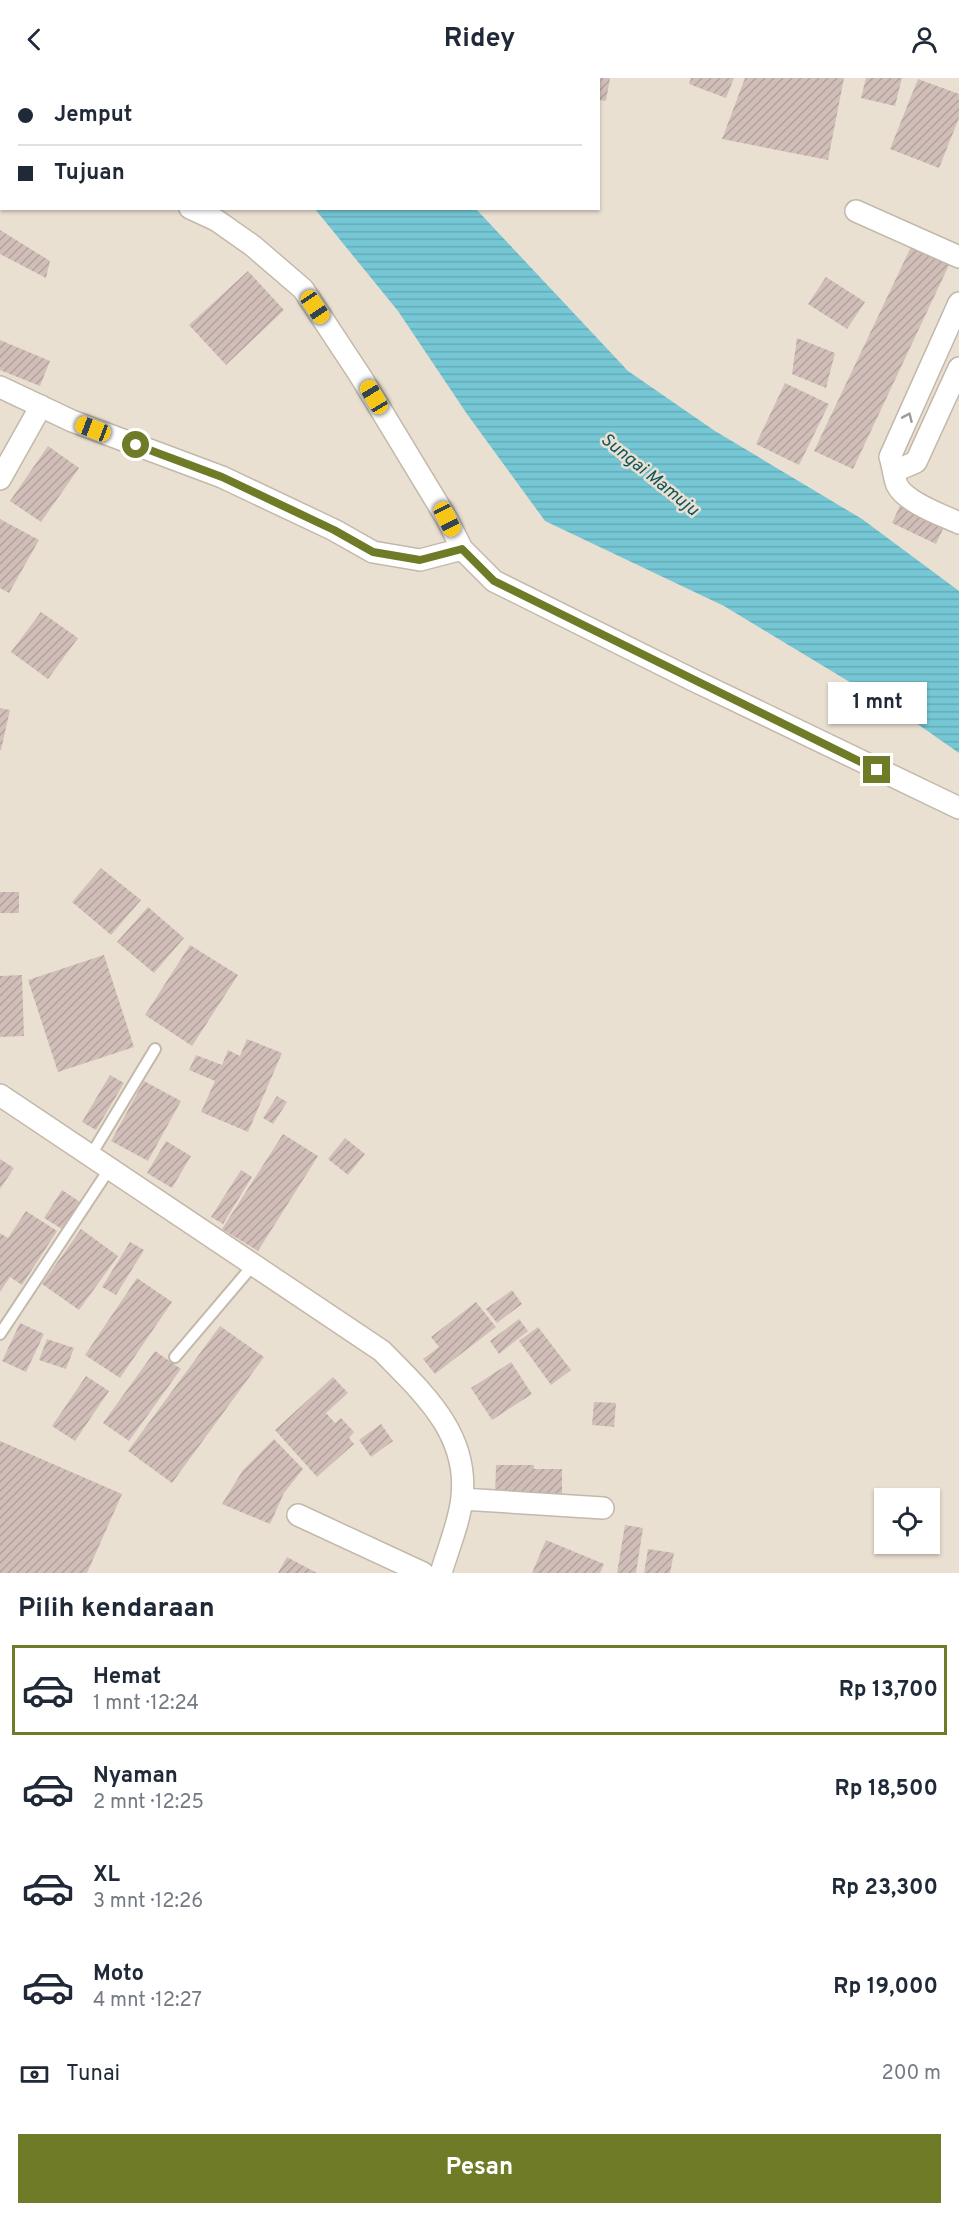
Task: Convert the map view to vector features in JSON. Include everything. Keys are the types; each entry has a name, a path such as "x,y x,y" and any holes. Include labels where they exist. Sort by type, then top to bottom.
{"street":[{"path":"194,210 216,220 253,246 303,289 361,376 447,519 462,549 494,581 959,808"},
{"path":"856,211 959,257"},
{"path":"959,303 890,457 895,471 895,480 902,493 959,523"},
{"path":"895,471 916,462 959,368"},
{"path":"0,387 72,421 222,477 334,530 373,552 420,560 462,549"},
{"path":"0,479 41,406"},
{"path":"0,1095 382,1351 428,1398 449,1428 463,1482 462,1499 441,1573"},
{"path":"462,1499 603,1508"},
{"path":"298,1515 423,1573"}],"lane":[{"path":"91,1155 155,1049"},
{"path":"0,1334 110,1168"},
{"path":"175,1357 254,1264"}],"water":[{"name":"Sungai Mamuju","path":"316,210 477,210 628,371 715,431 862,519 959,591 959,753 906,716 724,606 545,521 467,414 398,311"}],"building":[{"path":"600,78 610,78 606,101 600,100"},
{"path":"691,78 734,78 726,98 689,84"},
{"path":"745,78 844,78 828,160 722,139"},
{"path":"866,78 902,78 895,106 861,98"},
{"path":"918,79 959,94 959,118 939,168 890,149"},
{"path":"0,230 50,261 46,278 0,254"},
{"path":"911,247 949,265 853,469 814,451"},
{"path":"248,271 284,310 226,365 189,325"},
{"path":"826,277 865,302 847,329 808,304"},
{"path":"797,338 835,353 826,388 792,374"},
{"path":"0,340 50,361 40,386 0,370"},
{"path":"785,383 829,404 799,465 756,444"},
{"path":"48,446 79,468 41,522 10,501"},
{"path":"904,497 948,518 936,544 892,523"},
{"path":"0,519 39,540 9,593 0,588"},
{"path":"41,612 78,638 48,679 11,652"},
{"path":"0,708 10,710 1,750 0,750"},
{"path":"101,868 141,900 111,935 72,902"},
{"path":"0,892 19,892 19,913 0,913"},
{"path":"148,907 184,938 154,973 117,942"},
{"path":"190,945 238,975 192,1046 145,1015"},
{"path":"104,955 134,1047 58,1072 28,980"},
{"path":"22,975 24,1036 0,1037 0,976"},
{"path":"247,1039 282,1053 248,1132 201,1112 215,1081 189,1070 196,1055 222,1065 228,1050 240,1056"},
{"path":"110,1075 124,1083 96,1130 82,1122"},
{"path":"144,1081 181,1101 148,1161 111,1141"},
{"path":"277,1096 287,1102 273,1124 263,1118"},
{"path":"283,1134 318,1156 258,1251 222,1229"},
{"path":"345,1138 365,1154 348,1175 328,1159"},
{"path":"166,1141 191,1156 172,1188 147,1173"},
{"path":"0,1159 14,1168 0,1189"},
{"path":"241,1170 252,1177 223,1224 211,1217"},
{"path":"62,1190 80,1202 62,1229 44,1218"},
{"path":"26,1211 57,1231 22,1285 10,1277 0,1292 0,1233 8,1238"},
{"path":"81,1229 118,1256 79,1310 42,1284"},
{"path":"130,1242 144,1250 116,1295 102,1287"},
{"path":"137,1278 172,1302 120,1378 85,1355"},
{"path":"512,1290 522,1304 497,1323 486,1309"},
{"path":"476,1302 496,1327 435,1374 423,1359 439,1347 431,1337"},
{"path":"519,1319 528,1331 499,1354 490,1341"},
{"path":"20,1323 44,1334 26,1372 2,1361"},
{"path":"220,1326 264,1357 172,1483 128,1451"},
{"path":"538,1327 571,1370 551,1385 519,1341"},
{"path":"47,1339 74,1348 66,1369 39,1360"},
{"path":"155,1351 181,1369 129,1441 103,1423"},
{"path":"511,1362 532,1394 492,1420 471,1388"},
{"path":"86,1376 109,1391 75,1441 52,1426"},
{"path":"333,1377 348,1393 326,1413 335,1423 341,1418 354,1432 349,1438 354,1444 317,1477 275,1430"},
{"path":"594,1402 616,1403 614,1427 592,1425"},
{"path":"381,1424 393,1441 371,1457 359,1440"},
{"path":"274,1439 303,1469 284,1493 270,1524 222,1504 243,1470"},
{"path":"0,1441 122,1494 87,1573 0,1573"},
{"path":"496,1465 534,1465 534,1469 562,1469 562,1494 495,1497"},
{"path":"625,1525 643,1528 636,1573 617,1573"},
{"path":"546,1540 604,1564 600,1573 532,1573"},
{"path":"648,1549 674,1553 670,1573 644,1573"},
{"path":"287,1557 317,1573 278,1573"}],"route":[{"path":"136,445 222,477 334,530 373,552 420,560 462,549 494,581 877,770"}]}
